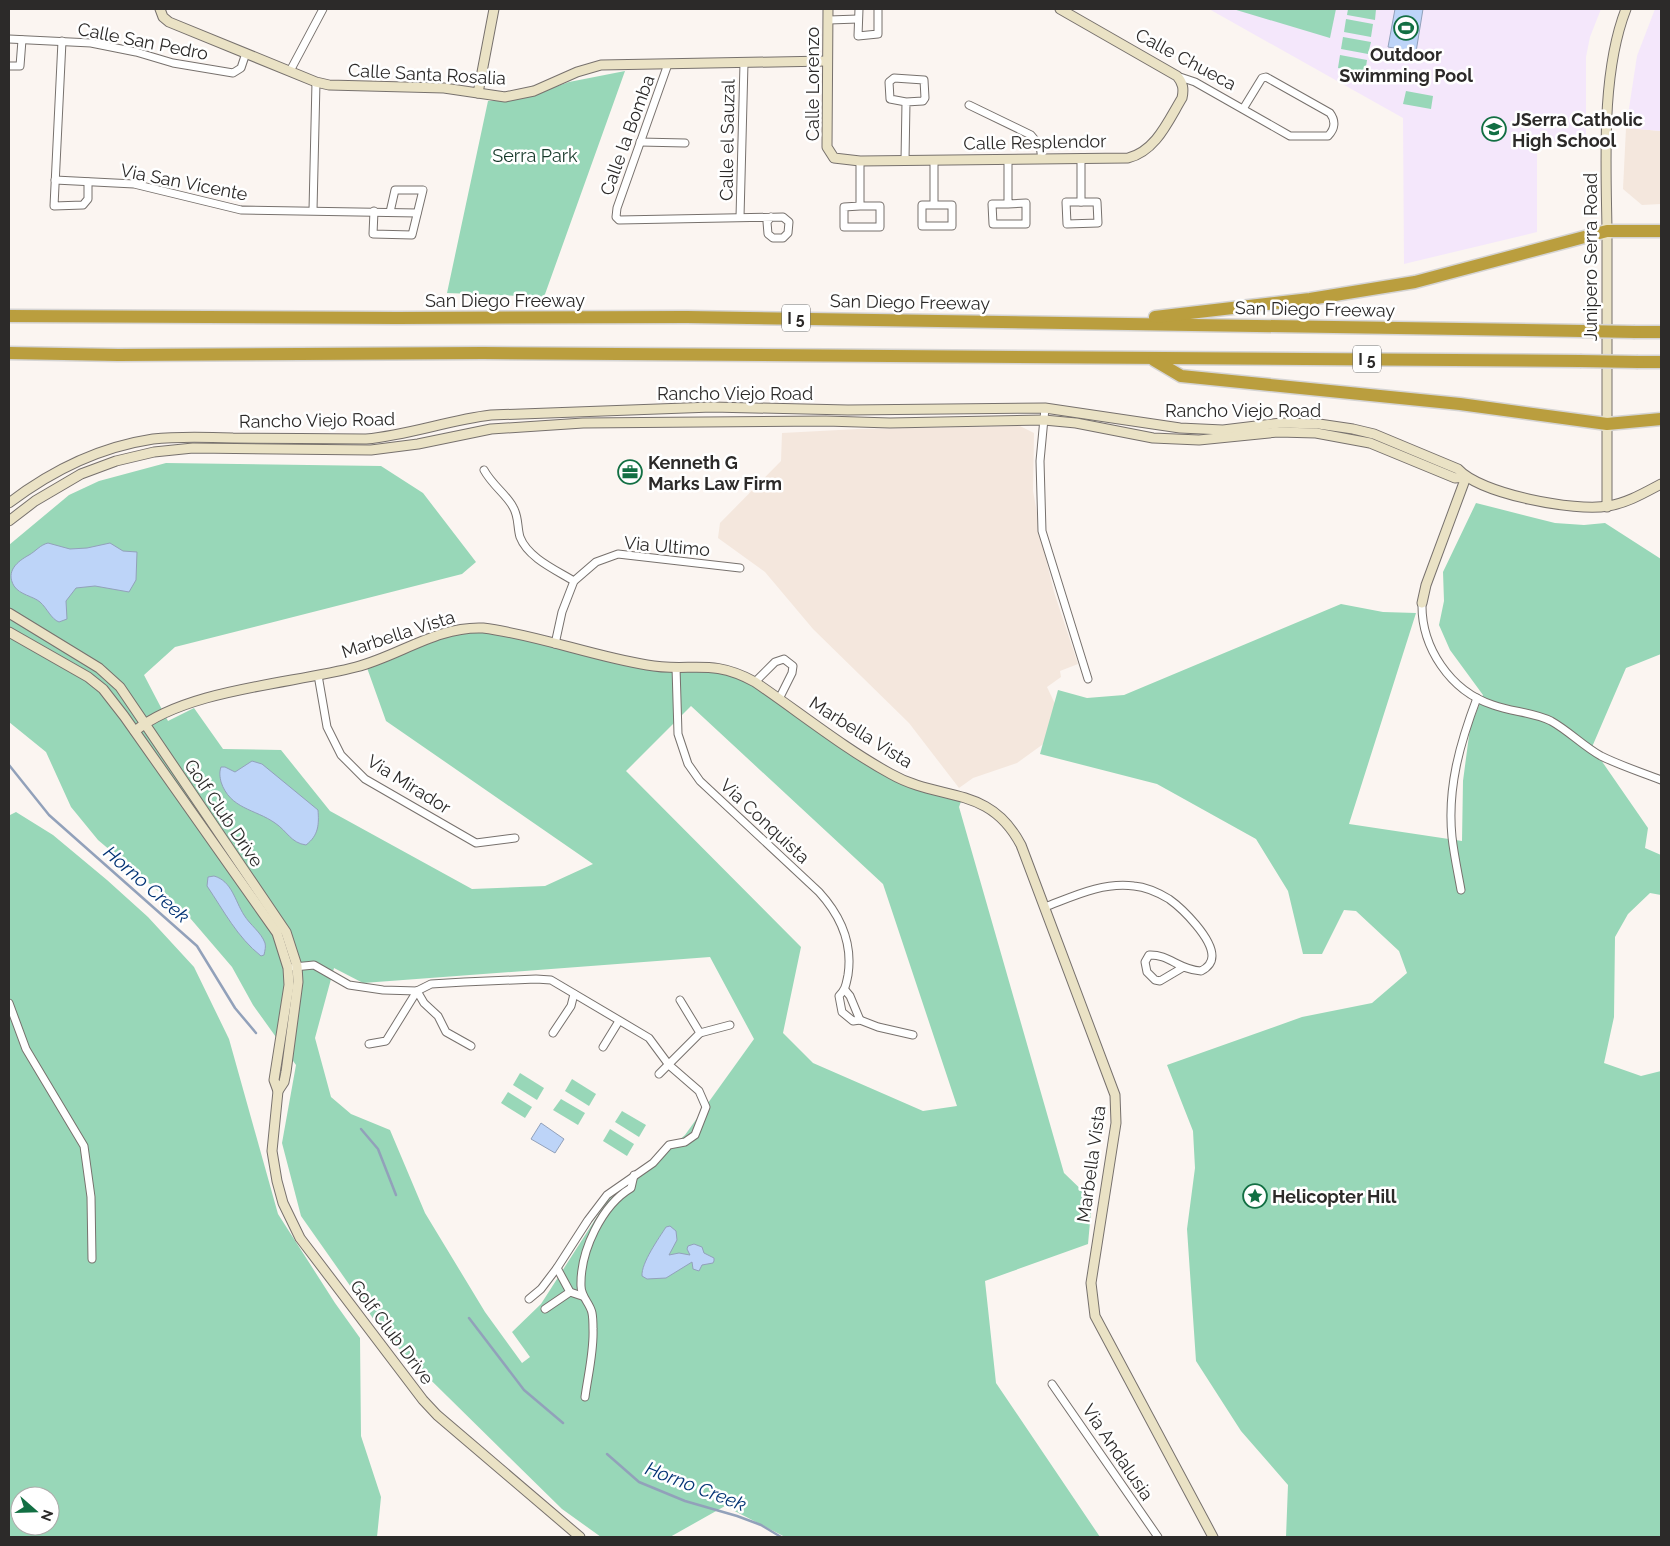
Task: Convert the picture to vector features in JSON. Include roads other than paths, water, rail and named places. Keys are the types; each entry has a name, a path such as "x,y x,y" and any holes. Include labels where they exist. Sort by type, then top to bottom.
{"highway":[{"path":"1108,322 1310,298 1415,282 1607,231 1661,231"},
{"name":"San Diego Freeway","path":"9,316 687,317 1661,332"},
{"name":"I 5","path":"9,354 483,353 1154,360 1321,358 1661,362"},
{"path":"1154,360 1181,376 1460,404 1607,424 1661,419"}],"street":[{"name":"Calle Santa Rosalia","path":"160,9 163,17 170,22 316,82 330,85 444,88 505,97 534,91 577,72 601,66 827,61"},
{"path":"290,71 323,9"},
{"path":"478,93 494,9"},
{"name":"Calle Lorenzo","path":"828,9 827,147 834,158"},
{"path":"858,9 858,36 876,36 878,9"},
{"name":"Calle Chueca","path":"1060,9 1178,76 1195,82 1290,136 1328,136 1334,126 1334,119 1330,113 1266,77 1262,78 1243,109"},
{"name":"Junipero Serra Road","path":"1607,507 1606,144 1612,73 1620,25 1626,9"},
{"path":"828,20 858,19"},
{"name":"Calle San Pedro","path":"9,39 91,43 136,52 173,64 233,73 241,68 246,53"},
{"path":"9,66 20,66 22,40"},
{"path":"62,41 54,206 83,205 88,199 88,182"},
{"name":"Calle el Sauzal","path":"740,217 744,63"},
{"name":"Calle la Bomba","path":"668,64 617,208 616,217 619,220 740,217"},
{"name":"Calle Resplendor","path":"834,158 860,161 1128,158 1149,148 1182,98 1184,90 1178,76"},
{"path":"894,78 921,79 926,82 925,98 920,102 906,102 890,99 889,82 894,78"},
{"path":"312,210 316,82"},
{"path":"905,160 906,102"},
{"path":"969,105 1032,135 1040,146 1042,159"},
{"path":"640,142 685,143"},
{"path":"1081,158 1081,202"},
{"path":"1008,159 1008,204"},
{"path":"934,160 934,204"},
{"path":"860,161 860,206"},
{"name":"Via San Vicente","path":"55,180 134,184 241,210 417,213"},
{"path":"374,211 373,234 412,235 423,190 395,190 390,212"},
{"path":"1066,202 1081,202 1097,202 1098,223 1067,224 1066,202"},
{"path":"922,204 934,204 952,205 952,226 922,226 922,204"},
{"path":"992,204 1008,204 1026,204 1026,224 993,224 992,204"},
{"path":"844,206 860,206 880,206 880,226 844,227 844,206"},
{"path":"740,217 772,217"},
{"name":"Rancho Viejo Road","path":"9,504 25,491 75,462 110,450 153,439 192,437 366,439 416,432 471,418 556,411 712,407 848,410 1045,408 1157,426 1223,430 1281,423 1319,424 1374,434 1458,469 1466,477 1490,489 1566,505 1607,507 1620,504 1661,484"},
{"path":"1045,408 1040,461 1042,531 1088,679"},
{"name":"Rancho Viejo Road","path":"9,521 35,501 81,474 136,455 175,449 371,450 418,444 491,429 583,423 847,421 890,423 1044,420 1076,423 1154,438 1199,440 1278,432 1333,435 1370,443 1454,478 1466,477"},
{"path":"1198,429 1199,440"},
{"path":"484,470 491,484 512,505 519,520 520,534 524,544 534,555 574,581"},
{"path":"1466,477 1426,585 1422,603 1422,621 1433,652 1452,678 1477,698 1493,705 1531,713 1552,722 1601,756 1661,780"},
{"name":"Via Ultimo","path":"554,644 562,612 574,581 596,562 618,554 740,568"},
{"name":"Golf Club Drive","path":"9,613 99,668 120,687 286,932 293,967 274,1080 278,1091 272,1151 283,1203 300,1238 423,1400 495,1466 580,1537"},
{"name":"Marbella Vista","path":"135,731 144,723 184,705 366,664 443,633 463,628 490,629 647,666 718,667 734,672 754,682 891,774 970,799 994,812 1017,838 1045,907 1115,1095 1116,1123 1091,1278 1093,1309 1102,1334 1213,1537"},
{"name":"Golf Club Drive","path":"9,632 88,677 103,689 135,731 276,933 293,967"},
{"path":"754,682 775,662 784,659 793,666 792,674 779,699"},
{"name":"Via Conquista","path":"676,667 678,734 688,764 700,781 832,906 841,921 848,943 849,967 845,990 839,996 842,1012 853,1021 860,1020 878,1028 914,1034"},
{"name":"Via Mirador","path":"318,675 327,727 341,755 365,779 476,843 515,838"},
{"path":"1461,890 1452,836 1451,799 1456,762 1477,698"},
{"path":"1045,907 1095,888 1110,885 1136,886 1155,892 1180,907 1190,917 1210,950 1212,958 1208,966 1201,971 1182,968 1158,955 1149,955 1145,962 1147,972 1155,980 1160,981 1182,968"},
{"path":"293,967 314,965 343,983 356,987 417,990 431,984 536,979 556,982 651,1040 669,1065 699,1091 706,1107 695,1135 685,1142 669,1145 653,1163 634,1175 602,1202 558,1268 541,1289 529,1299"},
{"path":"369,1044 386,1041 417,990"},
{"path":"417,990 424,1003 438,1016 446,1032 471,1046"},
{"path":"845,990 850,996 860,1020"},
{"path":"553,1033 571,1006 574,994"},
{"path":"680,1000 700,1033"},
{"path":"9,1003 26,1049 84,1146 91,1197 92,1259"},
{"path":"603,1046 618,1021"},
{"path":"659,1074 700,1033 730,1025"},
{"path":"586,1397 593,1331 592,1312 582,1296 580,1285 585,1258 599,1220 616,1199 631,1188 634,1175"},
{"path":"558,1268 570,1292 582,1296"},
{"path":"545,1310 570,1292"},
{"name":"Via Andalusia","path":"1052,1384 1158,1537"}],"water":[{"name":"Outdoor Swimming Pool","path":"1395,9 1423,9 1416,52 1388,47"},
{"path":"48,543 70,549 87,548 110,543 123,551 137,552 136,580 129,592 95,586 76,588 66,601 67,619 59,622 40,602 17,589 11,576 17,563"},
{"path":"252,761 262,764 318,810 316,833 306,845 297,842 267,818 237,803 225,791 220,778 221,767 235,772"},
{"path":"214,876 225,882 229,887 244,915 263,939 265,943 264,955 261,956 245,941 207,886 208,877"},
{"path":"541,1123 564,1139 555,1153 531,1139"},
{"path":"670,1226 676,1231 677,1240 669,1255 679,1253 690,1255 687,1249 688,1246 694,1244 702,1247 704,1253 714,1258 714,1261 713,1263 702,1265 699,1271 693,1269 692,1262 666,1278 647,1279 642,1276 644,1264 666,1227"}],"waterway":[{"name":"Horno Creek","path":"9,765 49,815 197,946 235,1008 256,1033"},
{"name":"Horno Creek","path":"361,1129 378,1149 396,1195"},
{"name":"Horno Creek","path":"469,1318 524,1390 563,1423"},
{"name":"Horno Creek","path":"607,1454 639,1482 685,1501 761,1525 781,1537"}],"place":[{"name":"Outdoor Swimming Pool","path":"1406,28"},
{"name":"JSerra Catholic High School","path":"1494,129"},
{"name":"Kenneth G Marks Law Firm","path":"630,472"},
{"name":"Helicopter Hill","path":"1255,1196"}],"park label":[{"name":"Serra Park","path":"535,155"}]}
